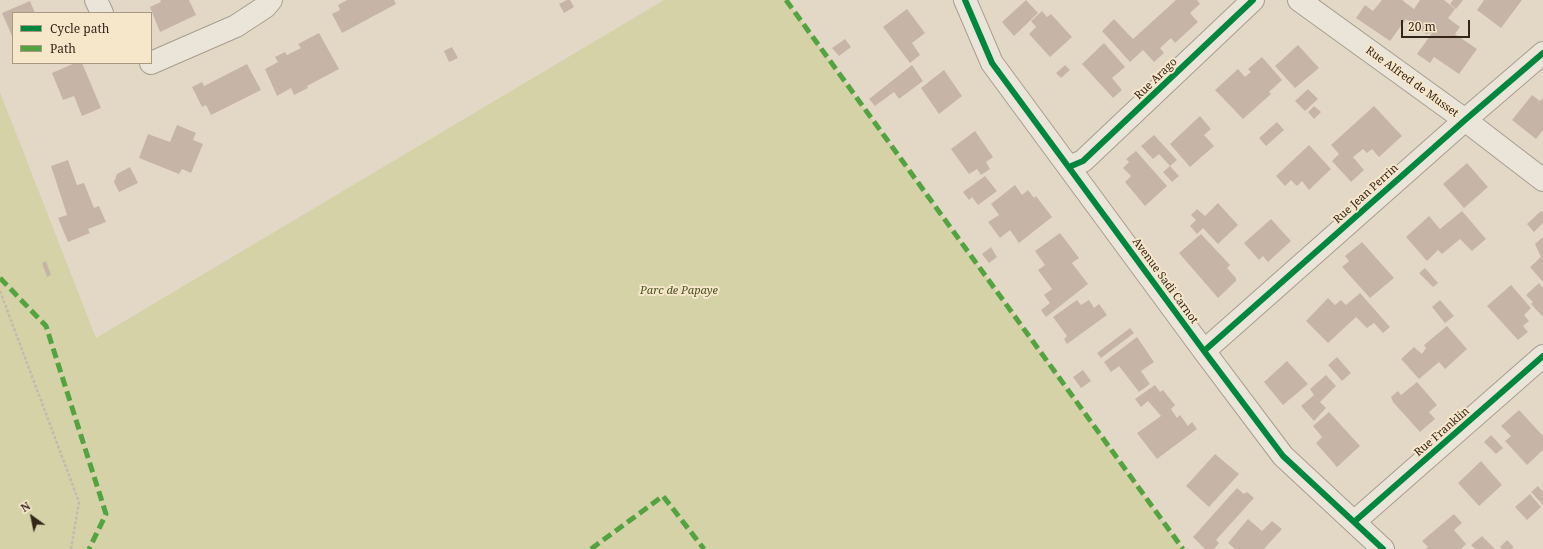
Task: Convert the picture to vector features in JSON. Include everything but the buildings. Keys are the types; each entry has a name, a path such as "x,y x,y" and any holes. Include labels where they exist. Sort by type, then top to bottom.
{"street":[{"path":"96,0 102,12"},
{"path":"152,62 236,26 265,7 271,0"},
{"name":"Avenue Sadi Carnot","path":"965,0 992,63 1283,456 1383,549"},
{"name":"Rue Arago","path":"1068,167 1083,161 1253,0"},
{"name":"Rue Alfred de Musset","path":"1299,0 1464,120 1543,180"},
{"name":"Rue Jean Perrin","path":"1204,351 1464,120 1543,53"},
{"name":"Rue Franklin","path":"1354,522 1543,356"}],"path":[{"path":"0,291 78,502 71,549"}],"green space":[{"name":"Parc de Papaye","path":"664,0 786,0 1183,549 0,549 0,92 96,338"}],"marked path":[{"path":"786,0 1183,549"},
{"path":"0,278 46,326 106,514 89,549"},
{"path":"591,549 663,496 704,549"}],"cycle path":[{"path":"965,0 992,63 1283,456 1383,549"},
{"path":"1069,167 1083,161 1253,0"},
{"path":"1204,351 1543,53"},
{"path":"1354,522 1543,356"}]}
